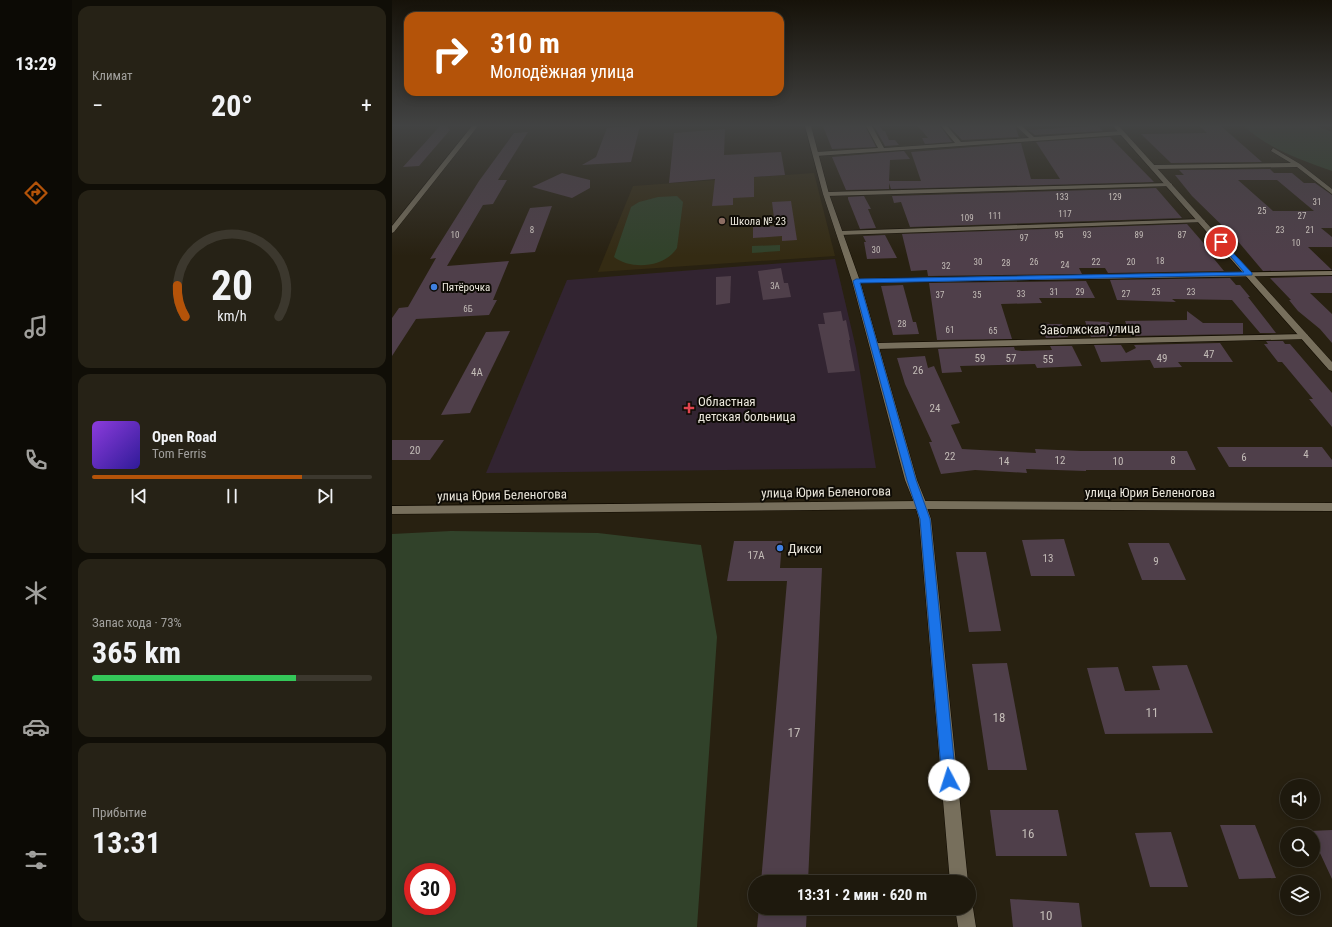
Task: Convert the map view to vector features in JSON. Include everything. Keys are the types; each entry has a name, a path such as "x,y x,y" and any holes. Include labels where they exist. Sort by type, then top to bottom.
{"street":[{"path":"392,231 441,169"},
{"path":"820,169 826,194 856,281 911,480 925,519 958,875"},
{"path":"1156,169 1332,368"},
{"path":"1302,169 1332,192"},
{"path":"826,194 1170,185"},
{"path":"840,233 1202,221"},
{"path":"856,281 1332,273"},
{"name":"Заволжская улица","path":"875,346 1305,337"},
{"name":"улица Юрия Беленогова","path":"392,510 921,505 1332,506"},
{"path":"965,915 967,927"}],"shaded area":[{"name":"Школа № 23","path":"814,173 835,256 598,272 633,186"},
{"name":"Областная детская больница","path":"835,259 856,348 876,468 486,473 567,280"}],"green space":[{"path":"677,196 683,202 677,248 664,260 647,265 629,264 614,257 631,207 639,202 658,197"},
{"path":"780,245 780,251 752,253 752,246"},
{"path":"451,531 598,533 701,545 717,637 697,927 392,927 392,534"}],"building":[{"path":"488,169 505,169 498,180 507,180 493,204 483,205 447,266 509,261 493,300 497,300 489,315 416,319 392,356 392,318 399,308 408,307 436,258 430,259"},
{"path":"670,169 784,169 785,175 754,177 754,197 733,198 733,205 712,206 715,179 669,183"},
{"path":"837,169 890,169 889,181 921,181 917,169 1028,169 1031,179 1060,179 1054,169 1142,169 1154,182 891,189 889,183 889,189 846,190"},
{"path":"1270,169 1274,173 1292,173 1304,183 1315,183 1332,195 1332,228 1321,228 1332,237 1332,247 1308,247 1332,270 1263,271 1236,239 1192,196 1175,175 1184,175 1179,170","holes":["1238,180 1277,180 1314,211 1273,211"]},
{"path":"562,173 590,180 590,188 572,198 532,187"},
{"path":"1156,188 1182,218 910,227 901,202 894,203 892,196"},
{"path":"864,196 871,209 868,209 876,228 860,229 848,199 848,197"},
{"path":"791,201 797,240 782,241 782,236 753,238 753,227 775,226 772,202"},
{"path":"552,206 535,252 510,254 530,208"},
{"path":"1187,224 1213,254 1210,254 1224,271 1108,273 1105,268 1079,268 1082,274 928,276 927,270 911,271 902,234"},
{"path":"885,235 897,258 867,259 864,242 866,242 863,236"},
{"path":"781,268 784,283 788,283 791,297 763,300 758,271"},
{"path":"731,276 730,303 716,305 716,277"},
{"path":"1332,276 1332,293 1310,293 1332,314 1332,343 1320,329 1298,311 1289,300 1291,300 1270,278"},
{"path":"1230,278 1236,285 1240,285 1276,333 1260,333 1232,300 1172,299 1176,302 1117,300 1110,280"},
{"path":"1086,281 1095,298 1039,298 1042,303 1001,304 1012,339 937,340 929,283"},
{"path":"903,285 913,322 916,322 919,334 893,335 881,286"},
{"path":"841,311 843,321 846,320 855,371 828,373 818,324 825,324 823,313"},
{"path":"1187,311 1203,323 1243,323 1243,334 1131,336 1125,321 1187,320"},
{"path":"1085,321 1109,322 1117,336 1091,337"},
{"path":"1040,324 1062,324 1068,337 1046,338"},
{"path":"510,331 470,413 441,415 486,332"},
{"path":"1266,341 1283,341 1285,344 1290,344 1332,393 1332,427 1309,399 1313,399 1282,362 1278,362 1264,344 1268,344"},
{"path":"1220,343 1233,362 1178,362 1182,367 1154,368 1150,360 1101,362 1094,345 1121,345 1126,353 1136,348 1134,345"},
{"path":"1050,346 1072,346 1082,366 1037,368 1035,364 960,366 962,372 942,373 938,349 1014,347 1015,350 1022,351 1052,350"},
{"path":"925,356 928,368 934,366 960,423 951,425 962,449 1036,453 1035,449 1081,451 1187,451 1196,470 1086,471 1026,469 1027,473 975,470 941,474 929,442 932,442 905,384 897,358"},
{"path":"392,440 444,440 430,460 392,460"},
{"path":"1217,447 1322,447 1332,460 1332,467 1229,467"},
{"path":"1064,539 1075,576 1031,576 1022,540"},
{"path":"734,541 782,541 780,568 822,568 808,875 762,875 787,581 727,581"},
{"path":"1128,543 1169,543 1186,580 1142,580"},
{"path":"956,552 986,552 1001,631 969,632"},
{"path":"1007,663 1027,770 988,770 972,664"},
{"path":"1187,665 1213,733 1105,734 1087,668 1118,667 1125,691 1160,690 1152,666"},
{"path":"990,810 1058,810 1067,856 996,856"},
{"path":"1220,825 1255,825 1276,878 1239,879"},
{"path":"1332,830 1332,879 1320,853 1320,831"},
{"path":"1171,832 1188,887 1150,887 1135,833"},
{"path":"1010,899 1079,903 1082,927 1013,927"},
{"path":"758,915 807,915 806,927 757,927"}],"place":[{"name":"Школа № 23","path":"722,221"},
{"name":"Пятёрочка","path":"434,287"},
{"name":"Областная детская больница","path":"689,408"},
{"name":"Дикси","path":"780,548"}],"route":[{"path":"949,780 925,519 911,480 856,281 1249,274 1221,242"}]}
